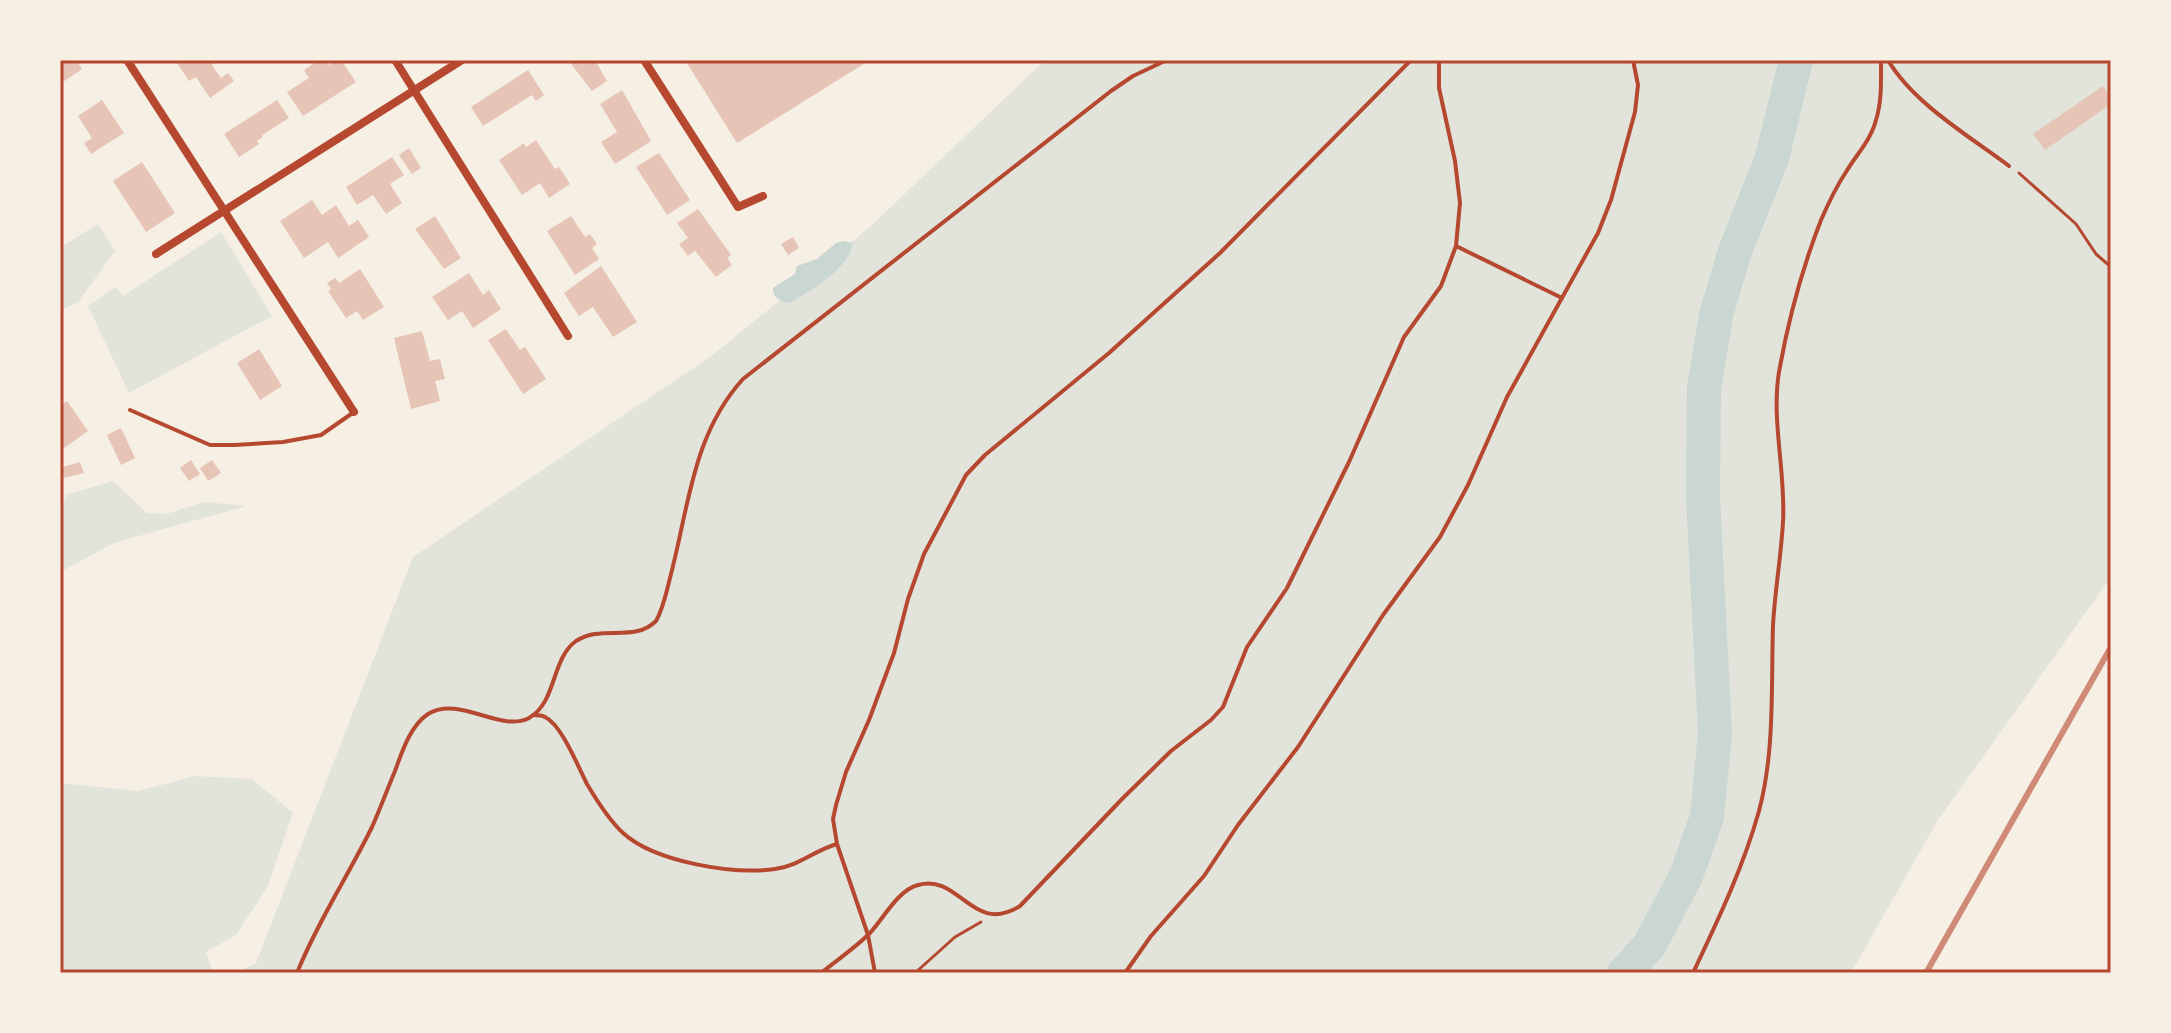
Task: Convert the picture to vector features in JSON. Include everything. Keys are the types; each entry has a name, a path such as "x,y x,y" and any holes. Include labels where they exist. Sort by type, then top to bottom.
{"street":[{"path":"127,60 354,412"},
{"path":"395,60 568,336"},
{"path":"156,254 462,60"},
{"path":"644,60 738,207 763,196"}],"lane":[{"path":"297,973 372,826 411,734 419,723 429,714 443,710 464,710 506,720 522,720 533,715 545,699 574,643 597,633 637,632 656,621 704,439 726,399 743,379 1111,91 1133,76 1167,60"},
{"path":"875,973 868,935 837,844 833,819 846,772 894,653 924,554 966,475 985,455 1109,353 1220,253 1411,60"},
{"path":"821,973 868,935 908,889 918,885 938,884 973,908 990,915 1012,911 1028,899 1171,751 1223,707 1247,647 1287,588 1349,462 1404,337 1441,286 1456,246 1460,203 1455,161 1439,88 1439,60"},
{"path":"1125,973 1151,936 1204,876 1244,816 1298,747 1383,615 1440,537 1468,485 1507,397 1598,233 1625,152 1638,85 1633,60"},
{"path":"1693,973 1735,883 1766,778 1772,714 1775,588 1783,525 1779,373 1797,294 1822,220 1835,191 1868,140 1876,121 1880,103 1881,60"},
{"path":"1888,60 1899,78 1917,95 2009,166"},
{"path":"1456,246 1562,298"},
{"path":"130,410 210,445 283,442 321,435 354,412"},
{"path":"533,715 546,717 557,729 595,798 617,827 651,850 690,862 760,870 794,865 837,844"}],"path":[{"path":"2009,166 2076,224 2096,254 2111,267"},
{"path":"915,973 955,937 998,915"}],"shaded area":[{"path":"1045,60 2111,60 2111,577 1938,820 1851,973 237,973 256,963 413,557 710,357 871,226"},
{"path":"98,224 115,251 78,302 60,311 60,244 64,245"},
{"path":"221,232 272,316 129,393 88,306 115,287 123,296"},
{"path":"843,241 853,243 850,253 828,278 790,303 776,296 773,288 795,274 797,266 817,259"},
{"path":"113,481 147,513 166,514 204,502 246,506 114,543 60,572 60,517 66,495"},
{"path":"195,776 252,779 293,813 268,886 236,935 206,952 213,973 60,973 60,783 138,791"}],"building":[{"path":"60,60 76,60 82,69 60,84"},
{"path":"175,60 219,60 212,65 221,78 228,73 234,81 210,98 196,77 189,81"},
{"path":"319,60 325,60 328,65 341,60 356,82 303,116 287,92 309,78 304,70"},
{"path":"568,60 595,60 607,81 592,91"},
{"path":"685,60 870,60 737,143"},
{"path":"528,70 544,95 536,101 532,95 483,126 471,107"},
{"path":"2103,86 2111,97 2111,104 2045,150 2033,134"},
{"path":"622,90 651,141 615,164 601,142 617,132 600,104"},
{"path":"102,100 124,133 91,154 84,143 92,138 78,116"},
{"path":"277,100 289,118 262,135 257,141 259,144 239,157 224,134"},
{"path":"536,140 555,169 559,167 570,184 549,198 540,183 522,195 499,160 524,143 526,147"},
{"path":"409,148 421,168 412,174 399,155"},
{"path":"659,153 690,200 667,215 636,167"},
{"path":"392,157 404,175 390,184 402,203 386,214 373,195 357,205 346,187"},
{"path":"142,162 175,213 146,232 113,181"},
{"path":"312,200 322,215 336,205 349,226 358,220 369,237 338,258 328,242 304,258 280,221"},
{"path":"698,209 731,255 727,258 732,265 716,277 695,251 688,256 679,244 688,238 677,223"},
{"path":"435,216 461,258 444,269 415,229"},
{"path":"571,216 585,237 590,234 597,244 592,248 599,259 575,275 547,231"},
{"path":"793,237 799,248 788,255 781,244"},
{"path":"601,266 637,322 613,337 593,307 579,316 564,293"},
{"path":"360,269 384,307 363,320 357,311 346,318 328,291 331,289 327,283 335,278 339,283"},
{"path":"469,273 483,295 489,290 501,309 473,328 462,311 448,320 432,297"},
{"path":"506,329 520,350 525,347 546,379 523,394 488,340"},
{"path":"422,331 430,361 440,359 445,379 435,381 440,401 411,409 394,338"},
{"path":"259,349 282,386 260,400 237,363"},
{"path":"67,401 88,431 60,451 60,406"},
{"path":"121,428 135,458 121,465 107,435"},
{"path":"191,460 200,474 189,481 180,468"},
{"path":"212,460 221,473 208,481 200,468"},
{"path":"80,462 84,473 63,478 60,470 63,467"}],"waterway":[{"path":"1624,973 1649,946 1686,876 1707,817 1715,733 1703,497 1704,388 1716,315 1735,251 1772,158 1796,60"}],"railway":[{"path":"1926,973 2111,647"}]}
